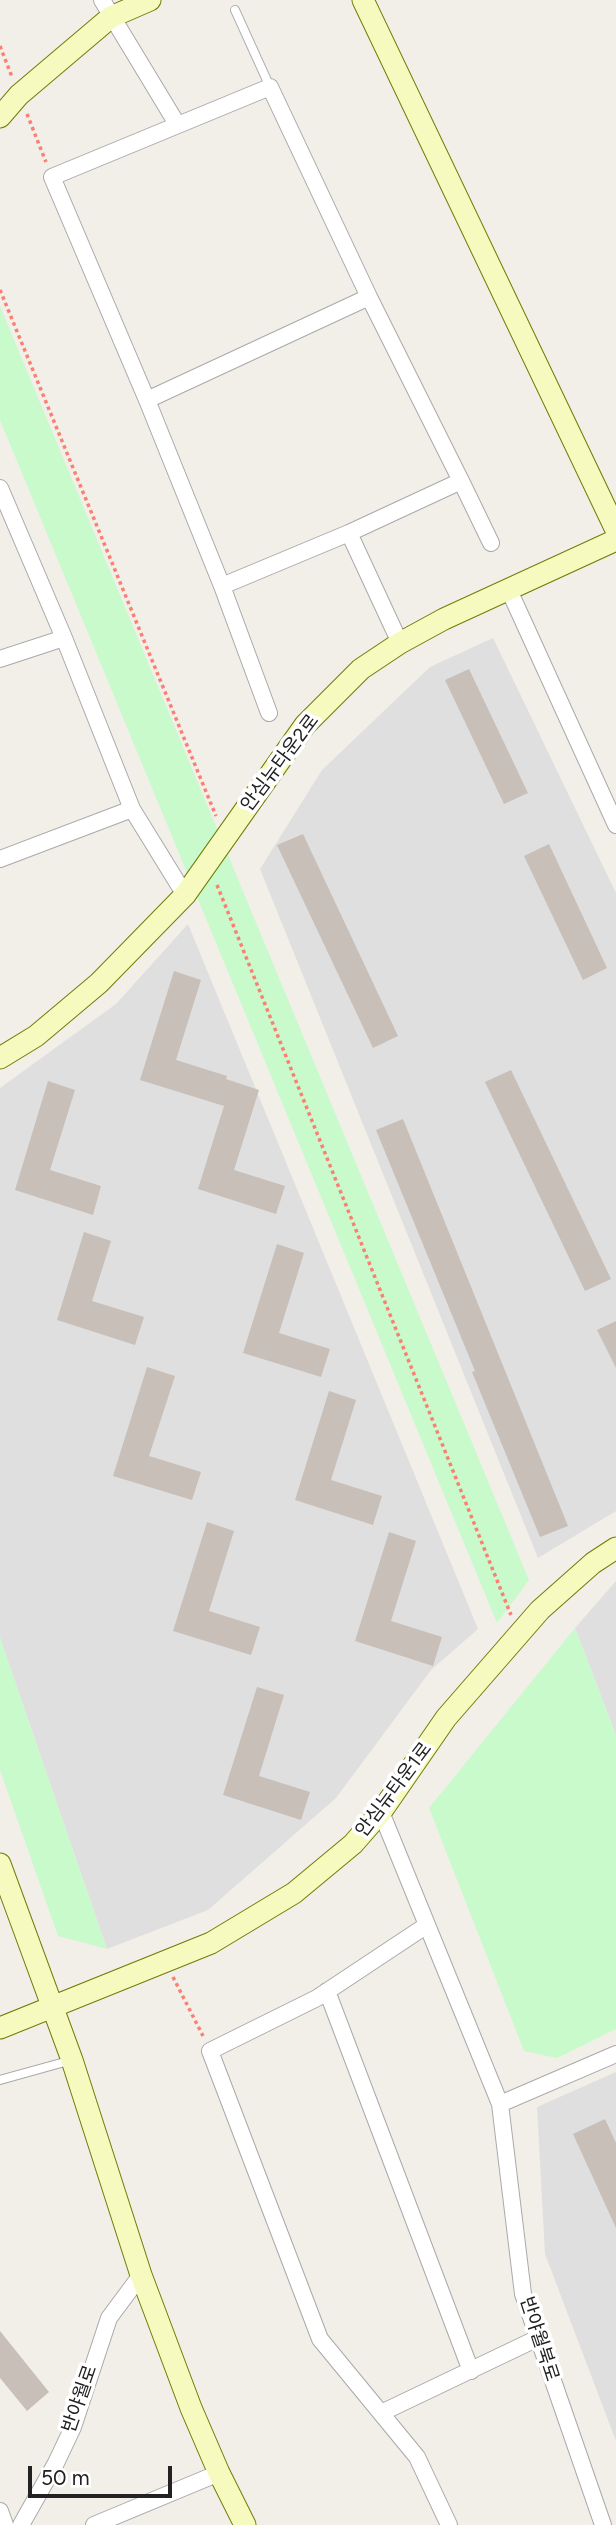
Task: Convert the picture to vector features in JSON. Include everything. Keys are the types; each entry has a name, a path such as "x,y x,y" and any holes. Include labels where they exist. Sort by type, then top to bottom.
{"street":[{"path":"0,117 106,8 150,0"},
{"path":"363,0 616,530"},
{"path":"106,8 177,124"},
{"path":"270,713 147,400 52,177 271,87 369,298 491,543"},
{"path":"147,400 369,298"},
{"path":"222,586 349,533 461,481"},
{"path":"0,488 64,638 132,809 185,895"},
{"path":"349,533 400,643"},
{"name":"안심뉴타운2로","path":"0,1058 36,1036 99,983 185,895 305,725 361,668 444,619 616,540"},
{"path":"509,590 616,825"},
{"path":"0,659 64,638"},
{"path":"0,859 132,809"},
{"name":"안심뉴타운1로","path":"0,2028 211,1943 294,1894 354,1844 381,1812 446,1718 540,1610 593,1563 616,1548"},
{"name":"반야월북로","path":"381,1812 500,2104 523,2294 603,2525"},
{"path":"0,1864 72,2060 141,2275 191,2408 245,2525"},
{"path":"427,1924 327,1991 210,2050 320,2339 417,2456 449,2525"},
{"path":"327,1991 471,2371"},
{"path":"500,2104 616,2054"},
{"name":"반야월로","path":"20,2525 56,2463 73,2427 109,2318 141,2275"},
{"path":"381,2413 538,2338"},
{"path":"94,2525 219,2473"},
{"path":"0,2511 5,2525"}],"lane":[{"path":"235,10 271,87"},
{"path":"0,2080 72,2060"}],"path":[{"path":"0,47 52,177"},
{"path":"0,290 217,817 211,826"},
{"path":"216,883 519,1634"},
{"path":"165,1961 210,2050"}],"shaded area":[{"path":"493,638 616,893 616,1511 538,1558 260,869 322,770 430,667"},
{"path":"188,924 478,1629 431,1670 336,1798 208,1910 107,1949 0,1638 0,1088 116,1004"},
{"path":"616,1581 616,1735 575,1628"},
{"path":"616,2072 616,2441 545,2254 537,2107"}],"green space":[{"path":"0,306 529,1580 497,1623 0,420"},
{"path":"575,1628 616,1735 616,2029 557,2058 524,2051 429,1808"},
{"path":"0,1638 107,1949 58,1936 0,1770"}],"building":[{"path":"469,669 528,793 504,804 445,680"},
{"path":"303,834 398,1036 373,1048 277,845"},
{"path":"549,844 607,968 583,980 524,856"},
{"path":"174,971 201,980 176,1060 227,1076 226,1079 259,1090 234,1170 285,1186 276,1214 198,1189 224,1106 140,1080"},
{"path":"511,1070 611,1279 585,1291 485,1082"},
{"path":"48,1081 75,1090 50,1170 101,1186 93,1215 15,1190"},
{"path":"403,1119 568,1526 540,1537 376,1130"},
{"path":"84,1232 111,1241 92,1301 144,1317 135,1345 57,1320"},
{"path":"277,1244 304,1253 279,1333 330,1349 321,1377 243,1353"},
{"path":"616,1321 616,1368 597,1330"},
{"path":"147,1367 175,1376 149,1456 201,1472 192,1500 113,1476"},
{"path":"329,1391 356,1400 331,1480 382,1496 373,1525 295,1500"},
{"path":"207,1522 234,1531 209,1611 260,1627 251,1655 173,1631"},
{"path":"389,1532 416,1541 391,1621 442,1637 433,1666 355,1641"},
{"path":"257,1687 284,1695 259,1776 310,1792 301,1820 223,1795"},
{"path":"605,2119 616,2143 616,2228 573,2134"},
{"path":"0,2331 49,2392 27,2411 0,2378"}]}
